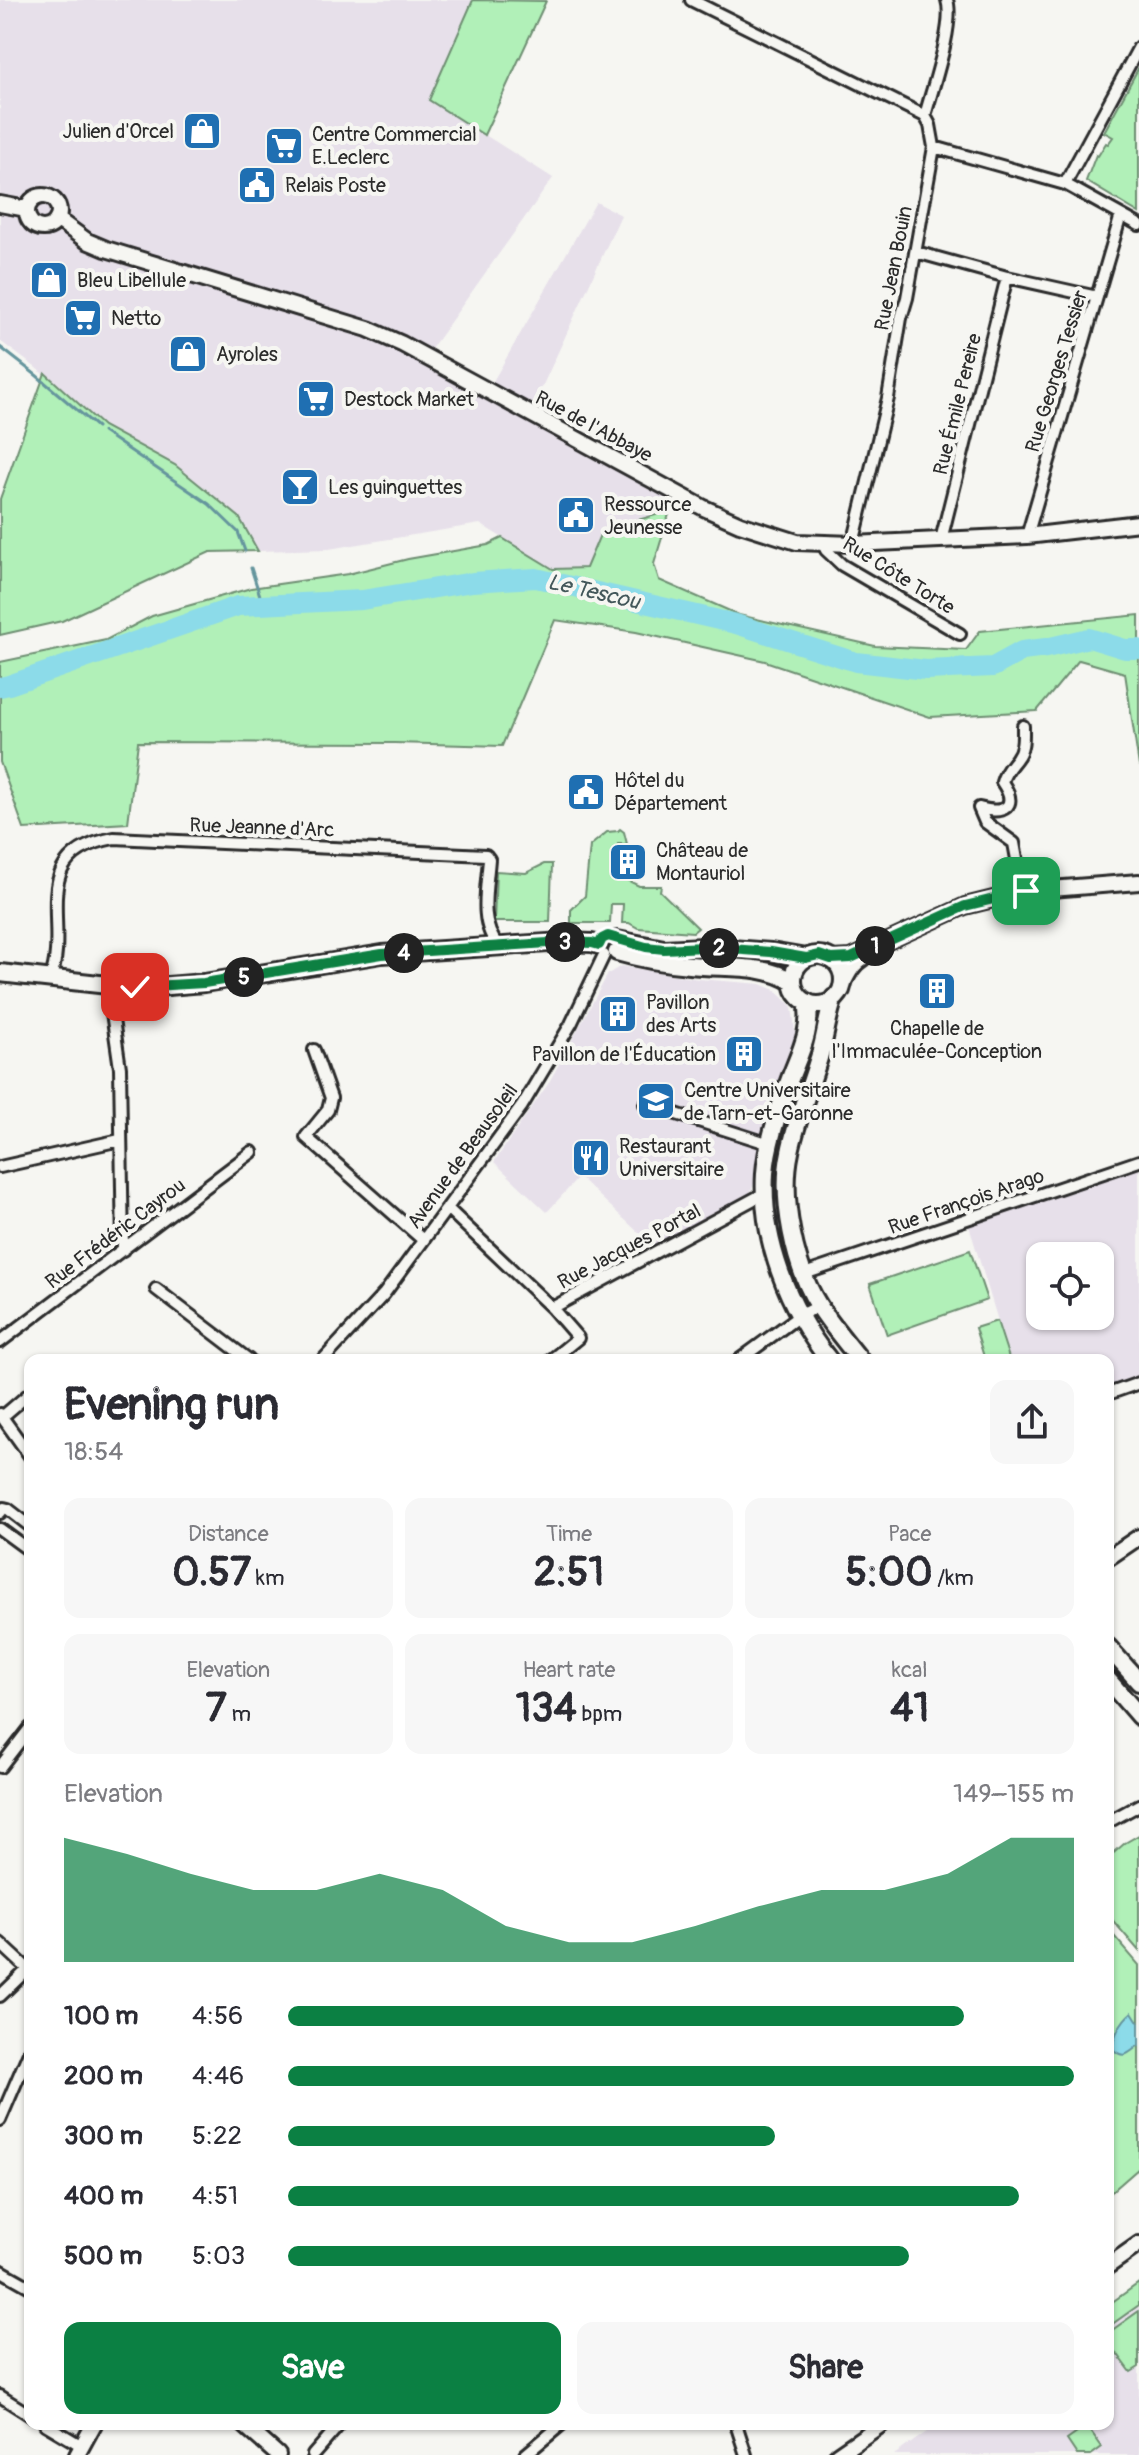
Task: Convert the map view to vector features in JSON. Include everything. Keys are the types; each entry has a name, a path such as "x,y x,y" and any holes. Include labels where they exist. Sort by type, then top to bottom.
{"main road":[{"path":"35,197 49,197 58,206 57,219 51,225 38,227 28,218 27,209 35,197"},
{"path":"0,204 27,209"},
{"name":"Rue de l'Abbaye","path":"57,219 87,241 106,249 368,329 402,344 704,508 797,542 853,544 1027,536 1139,523"},
{"path":"609,948 704,947 806,958 819,955 831,959 851,958 965,906 1023,892 1139,882"},
{"path":"855,1354 819,1306 804,1274 794,1245 787,1173 795,1131 838,993 858,960 910,932"},
{"path":"0,973 156,987 204,983 382,954 563,942 592,943 637,958 691,966 766,971 793,982 800,997 816,1005 826,1003 838,993 840,968 831,959"},
{"path":"793,982 796,968 806,958"},
{"path":"807,1002 807,1032 770,1144 765,1193 767,1223 774,1253 799,1316 824,1354"},
{"path":"1114,1554 1139,1537"},
{"path":"1114,1654 1139,1682"},
{"path":"1114,1687 1139,1716"},
{"path":"1114,2262 1139,2244"},
{"path":"79,2451 91,2430"},
{"path":"250,2430 278,2455"},
{"path":"837,2455 873,2430"}],"street":[{"path":"691,0 925,116 947,30 950,7 947,0"},
{"path":"1065,184 1139,47"},
{"name":"Rue Jean Bouin","path":"853,544 881,435 934,147 925,116"},
{"path":"934,147 1065,184 1139,225"},
{"name":"Rue Georges Tessier","path":"1027,536 1121,215"},
{"path":"916,252 1097,297"},
{"name":"Rue Émile Pereire","path":"941,540 1007,277"},
{"name":"Rue Côte Torte","path":"823,544 842,565 960,634"},
{"path":"1023,726 1023,744 1002,782 1010,795 1010,804 994,812 979,808 985,822 1014,843 1023,892"},
{"name":"Rue Jeanne d'Arc","path":"50,979 55,964 54,906 59,877 75,855 93,844 114,838 481,853 489,859 486,920 492,939 499,946"},
{"name":"Avenue de Beausoleil","path":"329,1354 384,1294 535,1085 571,1024 609,948"},
{"path":"108,985 120,1068 123,1250"},
{"path":"314,1050 331,1098 328,1110 306,1137 423,1240"},
{"path":"645,1104 770,1144"},
{"path":"0,1167 120,1140"},
{"name":"Rue Frédéric Cayrou","path":"0,1342 252,1152"},
{"name":"Rue François Arago","path":"804,1274 1139,1161"},
{"name":"Rue Jacques Portal","path":"447,1208 552,1308 765,1193"},
{"path":"156,1289 241,1354"},
{"path":"747,1354 799,1316 819,1306"},
{"path":"552,1308 578,1338 558,1354"},
{"path":"1114,1392 1139,1383"},
{"path":"24,1398 1,1416 24,1448"},
{"path":"0,1513 4,1508 8,1509 24,1521"},
{"path":"0,1529 24,1547"},
{"path":"0,1767 24,1736"},
{"path":"1114,1819 1139,1805"},
{"path":"0,1943 24,1966"},
{"path":"0,1996 24,1974"},
{"path":"0,2120 24,2064"},
{"path":"0,2270 24,2284"},
{"path":"0,2396 24,2411"},
{"path":"53,2430 79,2451"},
{"path":"313,2455 335,2430"},
{"path":"525,2455 555,2430"},
{"path":"738,2430 746,2455"}],"shaded area":[{"path":"0,0 473,0 430,100 553,178 431,349 492,383 596,202 621,215 526,422 673,502 671,511 602,530 587,568 553,569 480,524 329,549 258,551 239,517 175,465 103,426 0,341"},
{"name":"Centre Universitaire de Tarn-et-Garonne","path":"621,966 699,979 761,984 773,989 792,1007 794,1022 792,1049 761,1141 757,1176 748,1198 654,1247 579,1177 547,1212 494,1162 548,1084 608,974"},
{"path":"1139,1169 1139,1376 1114,1384 1114,1354 1008,1354 969,1226"},
{"path":"1139,2282 1139,2455 894,2455 929,2430 1114,2430 1114,2300"}],"green space":[{"path":"473,0 546,1 484,135 429,100"},
{"path":"1139,67 1139,213 1086,181 1096,155 1113,137 1104,132"},
{"path":"45,373 103,426 175,465 239,517 258,551 210,552 62,621 0,635 0,499"},
{"path":"670,511 654,564 659,580 739,615 875,646 966,650 980,631 1139,615 1139,766 1125,673 1079,660 1037,711 930,717 765,661 636,632 555,620 502,746 138,742 128,823 24,829 0,762 0,662 106,640 152,616 251,588 348,574 408,559 488,545 502,538 553,569 586,568 602,530"},
{"path":"620,829 627,844 618,844 618,856 613,857 612,866 618,866 617,879 639,886 661,886 660,891 698,928 693,932 638,928 622,923 623,904 611,904 610,923 571,923 571,910 585,896 590,846 607,832"},
{"path":"544,864 552,864 550,922 494,922 496,871 526,873"},
{"path":"970,1250 987,1300 887,1335 870,1284"},
{"path":"997,1321 1008,1354 983,1354 975,1328"},
{"path":"1139,1835 1139,1951 1114,1922 1114,1853"},
{"path":"1114,1936 1139,1965 1139,2168 1114,2190"},
{"path":"1139,2283 1139,2305 1114,2323 1114,2301"},
{"path":"1139,2311 1139,2367 1131,2372 1114,2352 1114,2329"},
{"path":"1081,2430 1090,2430 1102,2447 1091,2455 1077,2455 1067,2440"}],"water":[{"path":"1132,2012 1139,2023 1139,2045 1127,2054 1121,2054 1114,2050 1114,2040 1121,2024"}],"waterway":[{"path":"0,347 97,427"},
{"path":"103,432 209,504 238,532 245,551"},
{"path":"251,568 263,605"},
{"name":"Le Tescou","path":"0,687 238,606 362,600 473,582 536,578 736,624 856,662 926,670 993,667 1022,651 1089,638 1125,649 1139,649"}],"place":[{"name":"Julien d'Orcel","path":"202,131"},
{"name":"Centre Commercial E.Leclerc","path":"284,146"},
{"name":"Relais Poste","path":"257,185"},
{"name":"Bleu Libellule","path":"49,280"},
{"name":"Netto","path":"83,318"},
{"name":"Ayroles","path":"188,354"},
{"name":"Destock Market","path":"316,399"},
{"name":"Les guinguettes","path":"300,487"},
{"name":"Ressource Jeunesse","path":"576,515"},
{"name":"Hôtel du Département","path":"586,792"},
{"name":"Château de Montauriol","path":"628,862"},
{"name":"Chapelle de l'Immaculée-Conception","path":"937,991"},
{"name":"Pavillon des Arts","path":"618,1014"},
{"name":"Pavillon de l'Éducation","path":"744,1054"},
{"name":"Centre Universitaire de Tarn-et-Garonne","path":"656,1101"},
{"name":"Restaurant Universitaire","path":"591,1158"}],"route":[{"path":"135,987 204,983 382,954 563,942 599,945 608,936 664,949 704,947 806,958 819,955 831,959 851,958 965,906 1026,891"}]}
